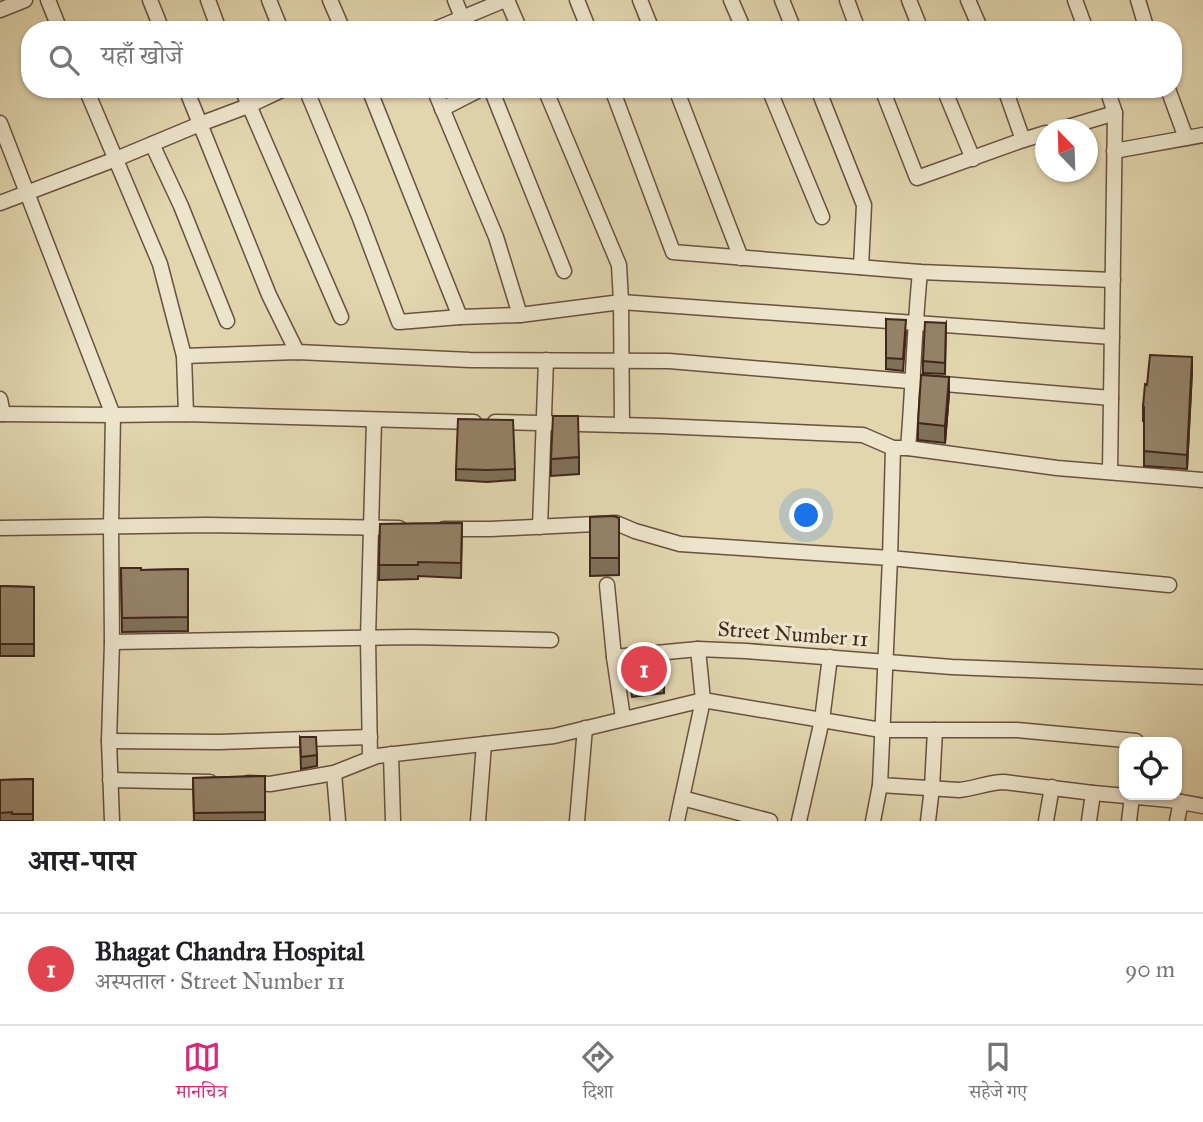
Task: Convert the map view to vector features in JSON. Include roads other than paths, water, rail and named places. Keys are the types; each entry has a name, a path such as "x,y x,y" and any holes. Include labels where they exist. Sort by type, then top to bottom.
{"street":[{"path":"0,10 25,0"},
{"path":"48,0 57,21"},
{"path":"150,0 158,21"},
{"path":"208,0 216,21"},
{"path":"269,0 277,21"},
{"path":"330,0 340,21"},
{"path":"455,0 464,21"},
{"path":"470,21 506,0 516,21"},
{"path":"577,0 585,21"},
{"path":"640,0 648,21"},
{"path":"732,0 740,21"},
{"path":"782,0 790,21"},
{"path":"847,0 855,21"},
{"path":"909,0 917,21"},
{"path":"968,0 977,21"},
{"path":"1075,0 1083,21"},
{"path":"1138,0 1144,21"},
{"path":"90,98 160,264 184,356 186,414"},
{"path":"190,98 269,295 297,352"},
{"path":"245,98 341,317"},
{"path":"0,203 265,98"},
{"path":"310,98 399,322 520,315 621,302 1112,337"},
{"path":"373,98 460,317"},
{"path":"438,98 496,237 520,315"},
{"path":"442,109 463,98"},
{"path":"495,98 564,271"},
{"path":"549,98 619,265 622,425"},
{"path":"615,98 673,252 920,272 1113,281"},
{"path":"679,98 741,258"},
{"path":"773,98 822,217"},
{"path":"822,98 864,205 861,267"},
{"path":"886,98 917,178 1035,136"},
{"path":"948,98 973,159"},
{"path":"1008,98 1023,140"},
{"path":"1110,98 1115,113 1110,472"},
{"path":"1171,98 1186,138"},
{"path":"1095,119 1115,113"},
{"path":"0,123 113,415 109,741 112,821"},
{"path":"1114,151 1203,135"},
{"path":"152,144 186,218 227,321"},
{"path":"873,821 880,785 890,558 900,448 913,382 914,323 920,272"},
{"path":"184,356 297,352 470,360 668,361 1111,398"},
{"path":"540,527 546,360"},
{"path":"0,399 2,414 186,414 622,425 863,435 900,448 1057,468 1203,480"},
{"path":"370,758 368,638 374,419"},
{"path":"0,528 207,526 491,529 616,523 680,544 890,558 1169,585"},
{"path":"607,585 623,718"},
{"path":"112,642 411,637 551,640"},
{"path":"677,821 703,700 698,649"},
{"name":"Street Number 11","path":"614,657 698,649 953,667 1203,677"},
{"path":"799,821 822,720 830,657"},
{"path":"110,780 270,784 334,773 370,758 391,754 554,736 703,700 881,730 1017,730 1119,739"},
{"path":"578,821 585,728"},
{"path":"928,821 935,730"},
{"path":"109,741 219,742 370,737"},
{"path":"478,821 484,744"},
{"path":"391,754 394,821"},
{"path":"334,773 338,821"},
{"path":"880,785 958,790 1004,782 1119,796"},
{"path":"1046,821 1052,787"},
{"path":"1089,821 1093,793"},
{"path":"682,798 770,821"},
{"path":"1129,821 1132,800"},
{"path":"1161,800 1203,806"},
{"path":"1177,821 1181,802"}],"place":[{"name":"Bhagat Chandra Hospital","path":"644,669"}]}
